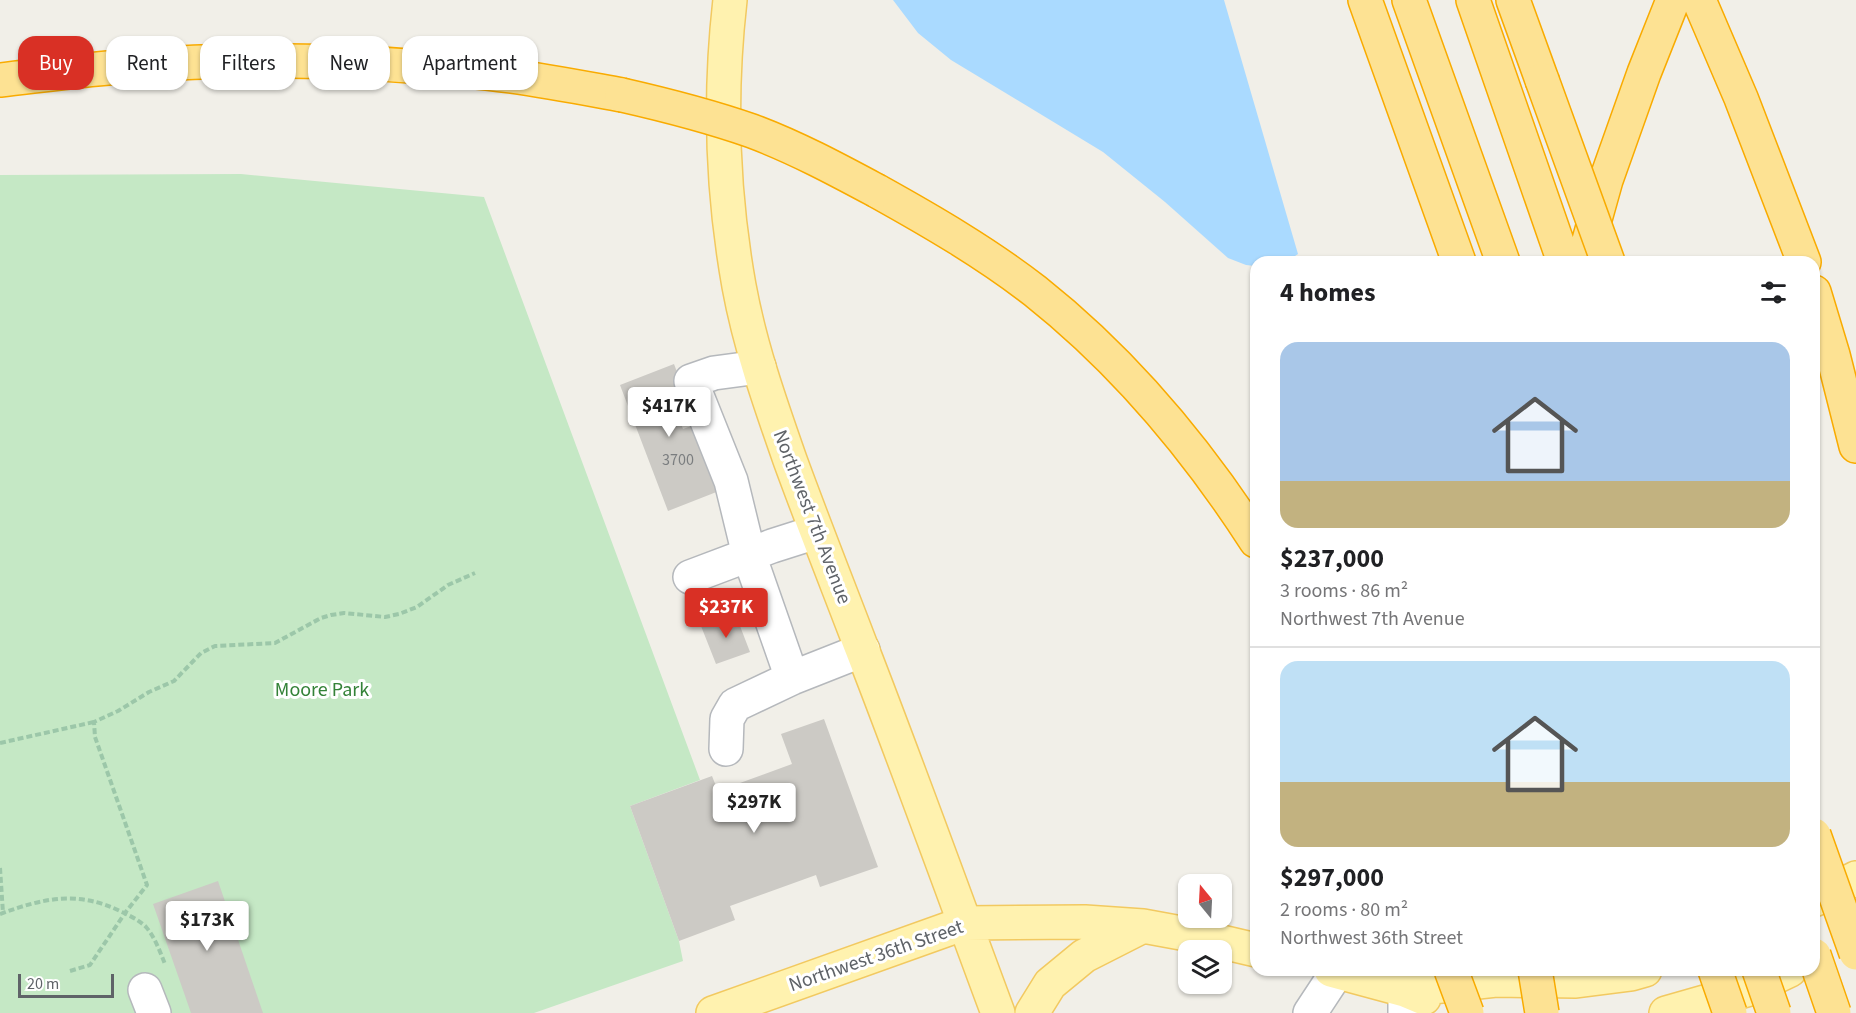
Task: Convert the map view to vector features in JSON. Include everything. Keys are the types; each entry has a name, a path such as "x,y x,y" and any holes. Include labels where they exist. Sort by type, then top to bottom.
{"highway":[{"path":"1365,0 1457,256"},
{"path":"1409,0 1501,256"},
{"path":"1473,0 1562,256"},
{"path":"1513,0 1606,256"},
{"path":"1585,256 1606,180 1673,0"},
{"path":"1699,0 1741,98 1802,256"},
{"path":"0,80 132,66 214,62 297,62 416,67 555,82 686,110 752,131 813,157 929,220 988,257 1036,292 1084,334 1132,381 1182,438 1227,497 1250,532"},
{"path":"1820,312 1856,446"},
{"path":"1820,852 1856,953"},
{"path":"1820,972 1834,1013"},
{"path":"1453,976 1465,1013"},
{"path":"1536,976 1542,1013"},
{"path":"1717,976 1730,1013"},
{"path":"1761,976 1774,1013"}],"main road":[{"name":"Northwest 7th Avenue","path":"730,0 722,102 725,184 740,288 759,367 816,532 863,650 998,1013"},
{"path":"1820,897 1856,878"},
{"name":"Northwest 36th Street","path":"713,1013 965,923 1085,922 1143,926 1250,949"},
{"path":"1032,1013 1050,984 1084,956 1143,926"},
{"path":"1820,957 1856,936"},
{"path":"1345,976 1405,1002 1465,1013"},
{"path":"1405,1002 1496,980 1576,981 1615,976"},
{"path":"1666,1013 1750,989 1777,976"}],"lane":[{"path":"759,367 714,373 691,381 731,481 749,555 792,678"},
{"path":"690,577 816,532"},
{"path":"726,749 727,719 735,705 792,678 863,650"},
{"path":"1310,1013 1331,976"}],"path":[{"path":"0,743 94,722 174,681 207,649 215,646 275,643 331,615 344,613 385,617 399,614 417,607 448,585 475,573"},
{"path":"70,972 90,965 147,885 95,737 94,722"},
{"path":"0,867 1,914 41,901 78,898 114,908 146,927 154,939 155,991"}],"green space":[{"name":"Moore Park","path":"241,174 484,197 700,780 630,806 679,941 683,961 534,1013 0,1013 0,175"}],"water":[{"path":"893,0 1224,0 1298,254 1295,256 1250,256 1250,265 1228,258 1165,202 1103,152 951,60 918,33"}],"building":[{"path":"674,364 689,404 676,409 683,429 694,425 719,491 668,511 620,385"},
{"path":"735,613 750,652 716,664 701,626"},
{"path":"824,719 878,867 820,887 816,875 730,906 735,920 679,941 630,806 712,776 718,791 792,764 781,734"},
{"path":"218,881 263,1013 191,1013 153,904"}]}
